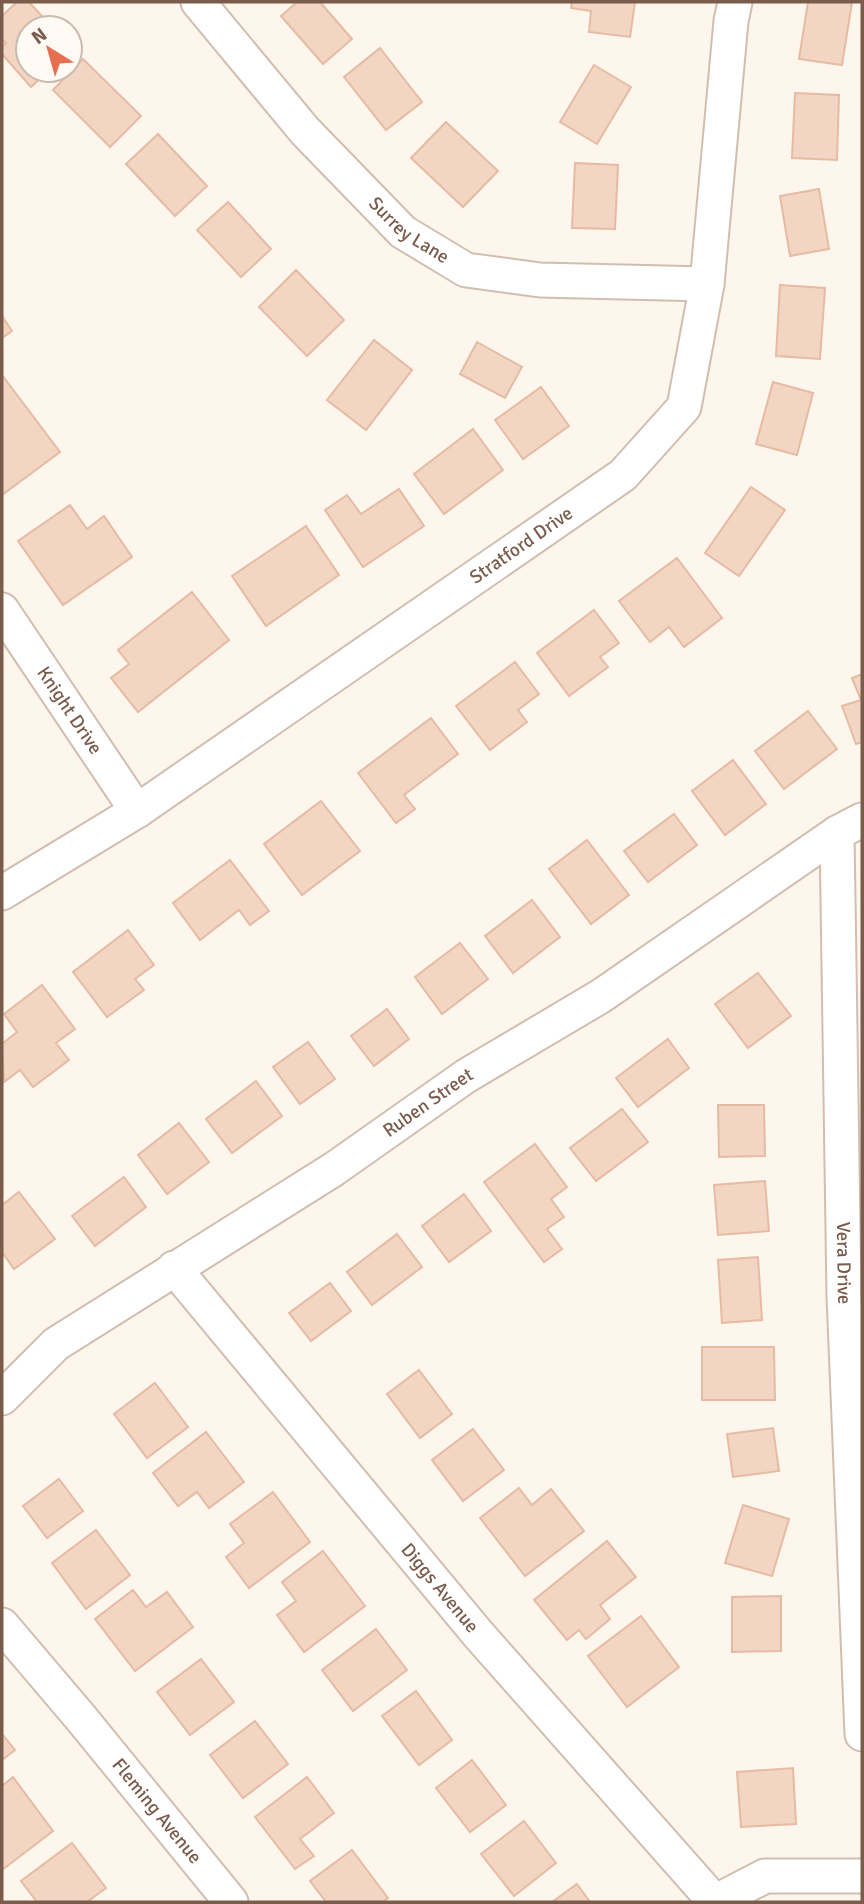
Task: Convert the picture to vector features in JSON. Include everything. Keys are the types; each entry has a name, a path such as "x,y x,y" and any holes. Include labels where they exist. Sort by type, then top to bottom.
{"street":[{"name":"Surrey Lane","path":"198,2 305,131 403,232 466,270 540,280 707,284"},
{"name":"Stratford Drive","path":"2,892 136,811 622,475 684,407 707,284 735,2"},
{"name":"Knight Drive","path":"2,610 136,811"},
{"name":"Ruben Street","path":"2,1398 56,1344 334,1169 466,1076 601,996 850,827"},
{"name":"Vera Drive","path":"850,827 844,1296 862,1734"},
{"name":"Diggs Avenue","path":"174,1268 478,1634 715,1902"},
{"name":"Fleming Avenue","path":"2,1625 82,1718 231,1902"},
{"path":"715,1902 765,1876 862,1876"}],"building":[{"path":"17,2 29,2 40,14 14,14 14,68 2,54 2,47 6,43 2,39 2,16"},
{"path":"297,2 320,2 352,39 323,64 281,16"},
{"path":"572,2 635,2 630,37 589,32 591,11 571,8"},
{"path":"808,2 852,2 842,65 799,59"},
{"path":"380,48 422,102 386,130 344,77"},
{"path":"84,60 141,116 110,147 53,90 59,84 84,84"},
{"path":"594,65 631,87 597,144 560,122"},
{"path":"795,93 839,95 837,160 792,158"},
{"path":"446,122 498,171 463,207 411,158"},
{"path":"158,134 207,186 175,216 126,164"},
{"path":"575,163 618,165 615,229 572,228"},
{"path":"819,189 829,249 790,256 780,196"},
{"path":"228,202 271,249 241,277 197,230"},
{"path":"296,270 344,320 307,356 259,307"},
{"path":"780,285 825,288 820,359 776,356"},
{"path":"2,316 12,331 2,338"},
{"path":"374,340 412,370 366,430 327,400"},
{"path":"477,342 522,367 505,398 460,374"},
{"path":"2,375 60,452 2,495"},
{"path":"773,382 813,393 797,455 756,444"},
{"path":"541,387 569,426 523,459 495,420"},
{"path":"473,429 503,470 444,514 414,474"},
{"path":"751,487 785,510 739,576 705,553"},
{"path":"399,489 424,526 363,567 325,510 347,495 361,514"},
{"path":"70,505 87,529 104,516 132,557 63,605 18,541"},
{"path":"306,526 339,575 266,626 232,576"},
{"path":"677,558 722,618 684,647 669,627 650,642 619,601"},
{"path":"192,592 229,640 138,712 111,678 129,664 118,650"},
{"path":"594,610 619,643 600,657 608,667 569,696 537,653"},
{"path":"515,662 539,694 518,710 527,722 490,750 456,706"},
{"path":"862,674 862,742 856,744 842,706 861,700 852,678"},
{"path":"808,711 837,749 784,789 755,751"},
{"path":"431,718 458,754 404,795 415,809 396,823 358,773"},
{"path":"733,760 766,804 725,835 692,791"},
{"path":"321,801 360,851 302,895 264,844"},
{"path":"674,814 697,845 648,882 624,851"},
{"path":"587,840 629,895 591,924 549,869"},
{"path":"230,860 269,911 250,925 239,910 200,940 173,903"},
{"path":"532,900 560,937 513,973 485,936"},
{"path":"128,930 154,965 135,979 144,990 107,1017 73,972"},
{"path":"460,943 488,979 442,1014 415,977"},
{"path":"758,973 791,1016 748,1048 715,1004"},
{"path":"42,985 75,1029 56,1043 69,1060 33,1087 20,1070 4,1082 2,1044 17,1032 4,1014"},
{"path":"387,1009 409,1039 374,1066 351,1036"},
{"path":"668,1039 689,1068 638,1107 616,1078"},
{"path":"308,1042 335,1079 300,1104 273,1067"},
{"path":"256,1081 282,1116 232,1153 206,1119"},
{"path":"718,1105 764,1105 765,1156 719,1157"},
{"path":"622,1109 648,1142 596,1181 570,1148"},
{"path":"179,1123 209,1162 167,1194 138,1155"},
{"path":"535,1144 567,1187 551,1199 564,1217 547,1229 562,1249 544,1262 484,1182"},
{"path":"124,1177 146,1207 95,1246 72,1216"},
{"path":"765,1181 769,1231 718,1235 714,1185"},
{"path":"19,1192 55,1239 14,1269 2,1252 2,1205"},
{"path":"464,1194 491,1231 449,1262 422,1226"},
{"path":"397,1234 422,1267 372,1305 347,1272"},
{"path":"758,1257 762,1320 722,1323 718,1260"},
{"path":"330,1283 351,1311 311,1341 289,1313"},
{"path":"702,1347 774,1347 775,1400 702,1400"},
{"path":"419,1370 452,1414 420,1438 387,1394"},
{"path":"155,1383 188,1427 147,1458 114,1414"},
{"path":"773,1428 779,1471 733,1477 727,1434"},
{"path":"473,1429 504,1470 463,1501 432,1460"},
{"path":"206,1432 244,1482 209,1508 197,1492 178,1506 153,1473"},
{"path":"59,1479 83,1511 47,1538 23,1506"},
{"path":"519,1488 532,1505 551,1489 584,1531 525,1576 480,1518"},
{"path":"273,1492 310,1542 249,1588 226,1557 244,1543 230,1524"},
{"path":"743,1505 789,1519 772,1576 725,1563"},
{"path":"96,1530 130,1575 86,1609 52,1563"},
{"path":"607,1541 636,1577 600,1605 610,1619 586,1639 579,1630 567,1640 534,1600"},
{"path":"323,1551 365,1606 304,1652 277,1615 296,1601 282,1582"},
{"path":"133,1590 146,1607 167,1592 193,1627 135,1671 95,1619"},
{"path":"781,1596 781,1651 732,1652 732,1597"},
{"path":"641,1616 679,1667 627,1707 588,1656"},
{"path":"376,1629 407,1670 353,1711 322,1670"},
{"path":"201,1659 234,1702 190,1735 157,1692"},
{"path":"416,1691 452,1740 419,1765 382,1716"},
{"path":"255,1721 288,1764 243,1798 210,1755"},
{"path":"2,1736 15,1750 2,1760"},
{"path":"472,1760 506,1805 470,1832 436,1788"},
{"path":"793,1768 796,1824 741,1827 737,1772"},
{"path":"13,1777 53,1831 2,1870 2,1786"},
{"path":"307,1777 334,1813 300,1839 314,1856 295,1869 255,1817"},
{"path":"524,1821 556,1863 514,1896 481,1854"},
{"path":"72,1843 106,1888 87,1902 37,1902 21,1881"},
{"path":"352,1850 388,1898 382,1902 326,1902 310,1881"},
{"path":"577,1884 590,1902 552,1902"}]}
